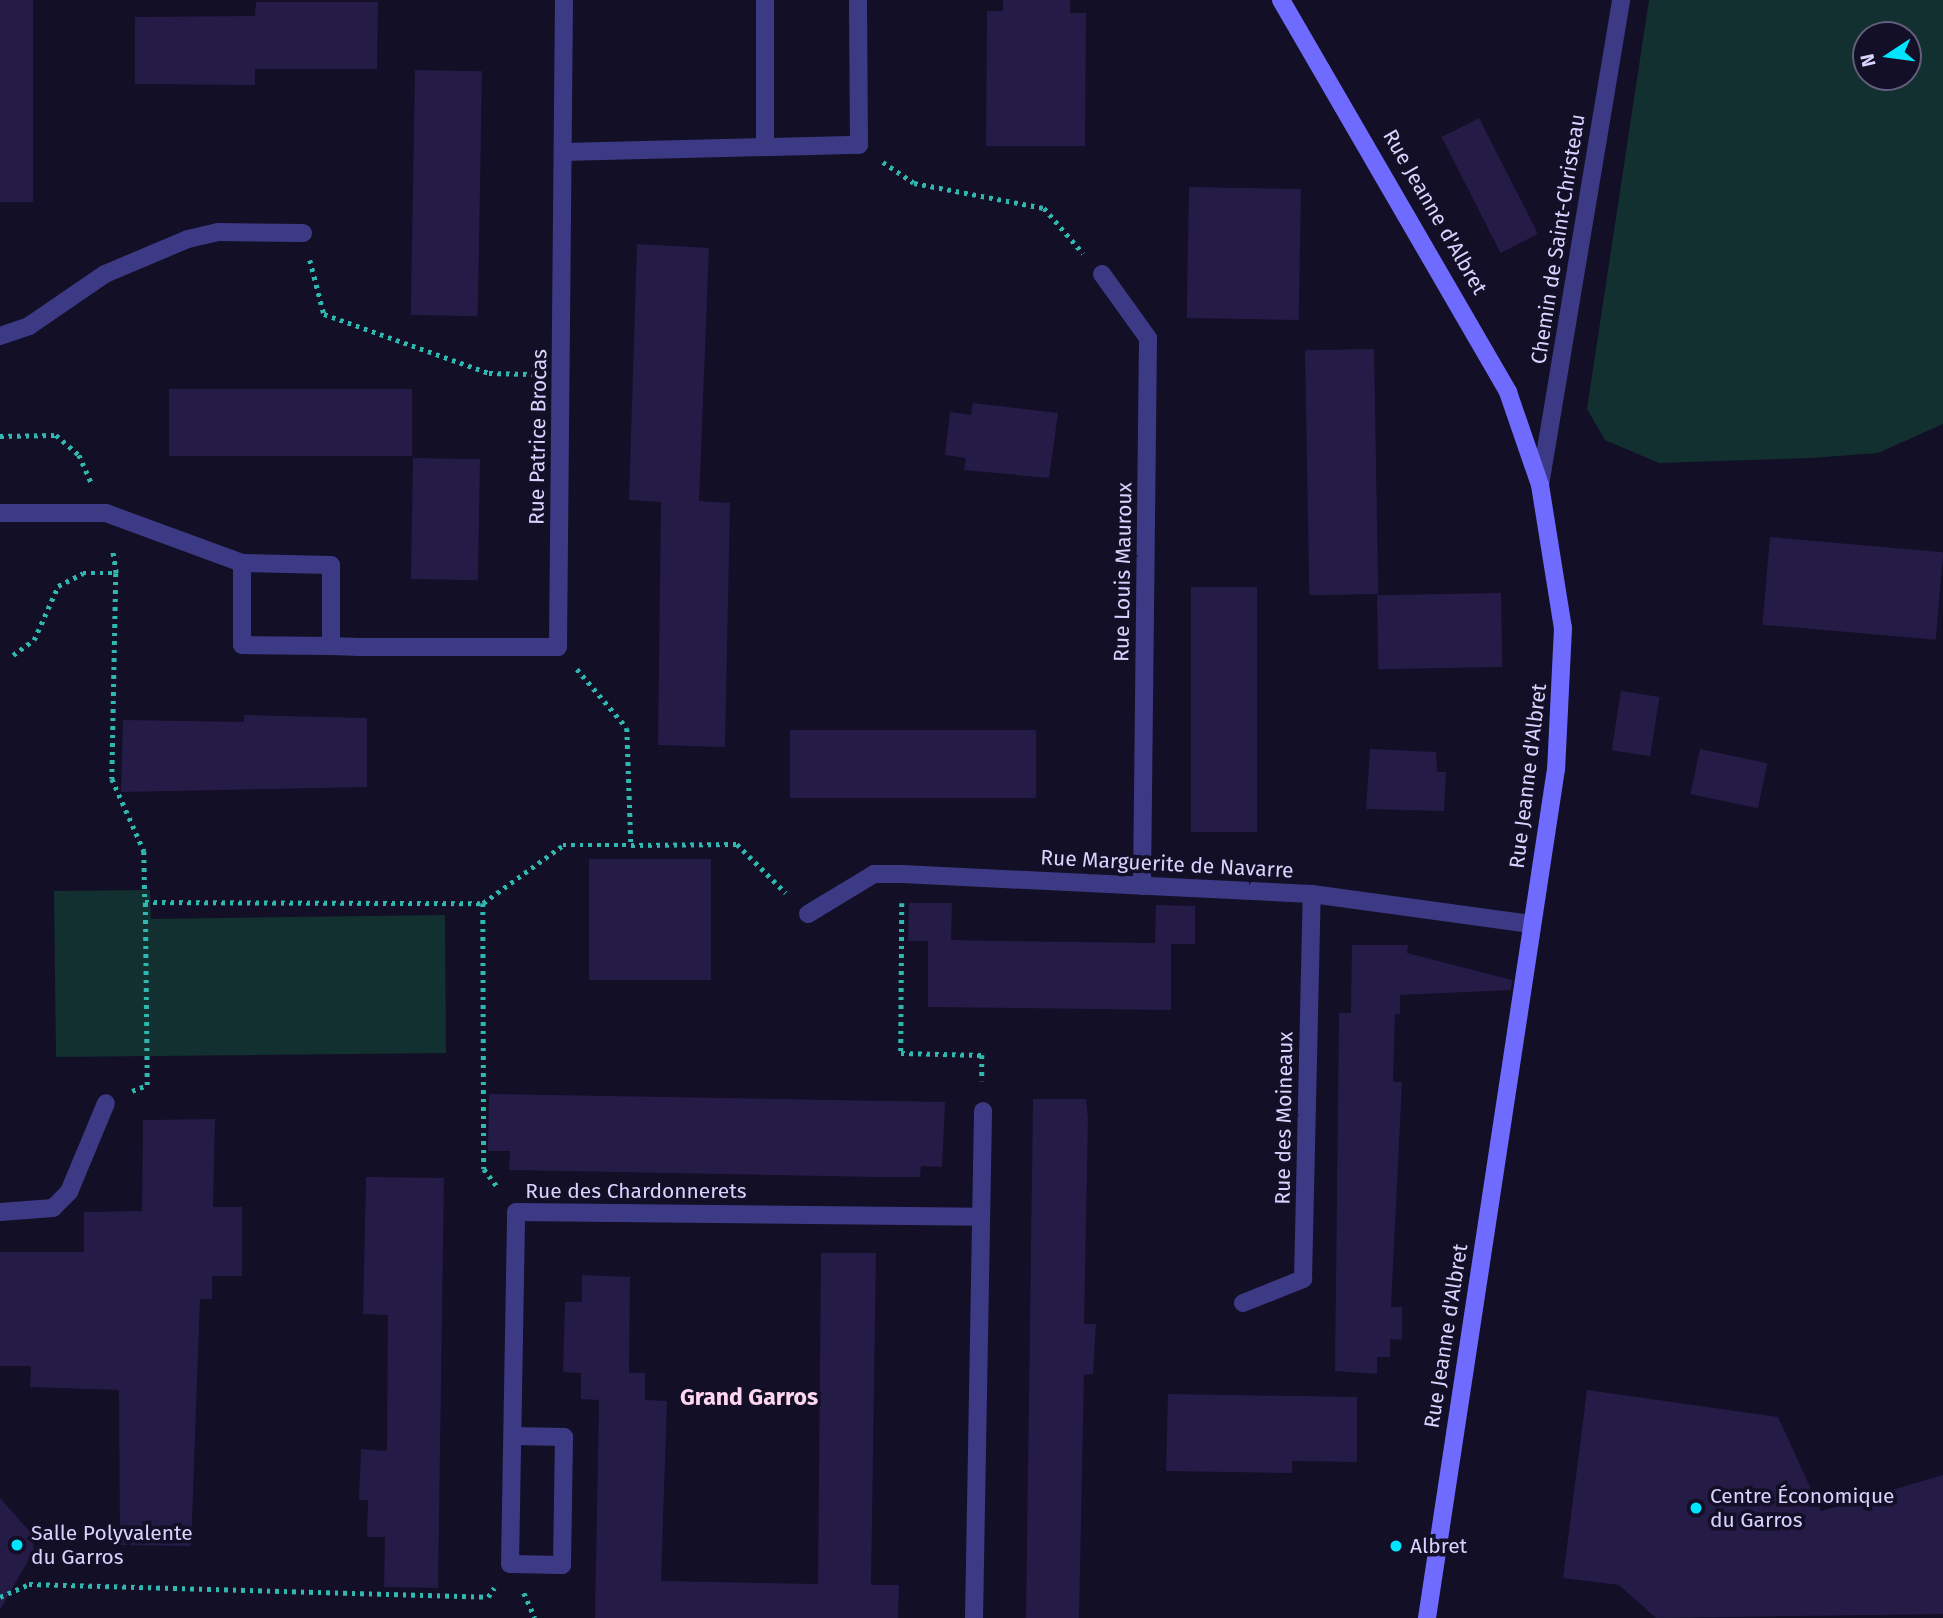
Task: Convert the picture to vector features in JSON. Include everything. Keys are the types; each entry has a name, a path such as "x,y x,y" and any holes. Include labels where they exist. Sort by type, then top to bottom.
{"street":[{"name":"Rue Patrice Brocas","path":"558,647 564,0"},
{"path":"765,0 765,146"},
{"path":"562,152 859,145 858,0"},
{"name":"Rue Jeanne d'Albret","path":"1281,0 1471,320 1508,392 1540,485 1555,552 1564,654 1556,769 1427,1618"},
{"name":"Chemin de Saint-Christeau","path":"1540,485 1621,0"},
{"path":"0,336 29,326 105,274 188,239 218,232 303,233"},
{"name":"Rue Louis Mauroux","path":"1102,275 1149,338 1142,886"},
{"path":"0,513 106,513 242,563 331,565 331,646"},
{"path":"242,563 242,645 558,647"},
{"name":"Rue Marguerite de Navarre","path":"808,914 874,874 902,874 1312,894 1532,924"},
{"name":"Rue des Moineaux","path":"1244,1303 1303,1279 1312,894"},
{"path":"0,1212 53,1208 69,1192 106,1103"},
{"path":"974,1618 983,1111"},
{"name":"Rue des Chardonnerets","path":"510,1564 516,1212 980,1217"},
{"path":"510,1564 562,1565 564,1437 513,1436"}],"path":[{"path":"859,145 914,183 1044,208 1102,275"},
{"path":"303,233 324,314 489,373 561,374"},
{"path":"0,436 56,435 79,455 106,513 116,573 112,779 144,851 147,1085 106,1103"},
{"path":"13,655 34,640 58,586 83,573 116,573"},
{"path":"558,647 627,728 631,845"},
{"path":"145,902 483,904 563,845 737,844 808,914"},
{"path":"902,874 901,1053 982,1055 983,1111"},
{"path":"483,904 484,1170 516,1212"},
{"path":"0,1597 29,1584 488,1597 510,1564"}],"green space":[{"path":"1649,0 1943,0 1943,424 1878,453 1811,458 1659,463 1605,440 1587,409"},
{"path":"150,890 151,919 445,915 446,1053 56,1057 54,891"}],"building":[{"path":"0,0 33,0 33,202 0,202"},
{"path":"1003,0 1070,0 1070,13 1086,13 1085,146 986,146 987,11 1003,11"},
{"path":"256,2 378,2 377,69 255,69 255,85 135,84 135,17 255,16"},
{"path":"415,70 482,71 478,316 411,315"},
{"path":"1479,118 1538,234 1501,253 1442,137"},
{"path":"1189,187 1301,189 1299,320 1187,318"},
{"path":"637,244 709,248 699,501 730,503 725,747 658,745 661,502 629,500"},
{"path":"1374,349 1378,594 1309,595 1305,350"},
{"path":"169,389 412,389 412,456 169,456"},
{"path":"973,403 1058,413 1049,478 964,470 966,458 945,455 950,412 971,415"},
{"path":"413,458 480,459 478,580 411,579"},
{"path":"1770,537 1943,552 1936,640 1762,625"},
{"path":"1191,587 1257,587 1257,832 1191,832"},
{"path":"1501,593 1502,667 1378,669 1377,595"},
{"path":"1621,691 1660,697 1650,756 1612,750"},
{"path":"244,715 367,718 367,787 121,792 123,720 244,722"},
{"path":"790,730 1036,730 1036,798 790,798"},
{"path":"1370,749 1436,752 1437,772 1446,772 1444,811 1366,809"},
{"path":"1700,749 1767,763 1758,808 1690,794"},
{"path":"589,859 711,859 711,980 589,980"},
{"path":"909,903 952,903 951,940 1155,943 1156,905 1195,906 1195,944 1171,944 1171,1010 928,1007 928,941 908,941"},
{"path":"1352,945 1408,945 1407,953 1512,980 1511,990 1400,995 1400,1014 1395,1014 1393,1082 1402,1082 1391,1307 1402,1307 1402,1340 1390,1339 1390,1357 1377,1357 1377,1374 1335,1371 1339,1013 1351,1013"},
{"path":"489,1094 945,1102 942,1167 921,1166 920,1177 509,1170 510,1151 488,1151"},
{"path":"1033,1099 1086,1099 1088,1118 1084,1324 1096,1324 1093,1374 1084,1375 1079,1618 1026,1618"},
{"path":"215,1119 213,1207 242,1207 242,1276 212,1276 212,1299 200,1299 191,1546 120,1545 119,1390 30,1387 31,1366 0,1366 0,1252 84,1252 84,1212 142,1211 143,1120"},
{"path":"366,1177 444,1178 438,1588 384,1587 385,1537 367,1537 368,1500 359,1500 361,1449 387,1451 388,1315 363,1314"},
{"path":"821,1253 876,1253 871,1585 899,1585 898,1618 595,1618 599,1400 581,1399 581,1373 563,1372 565,1302 582,1302 582,1275 630,1277 629,1373 645,1373 645,1400 667,1401 661,1581 818,1584"},
{"name":"Centre Économique du Garros","path":"1587,1390 1778,1417 1821,1511 1943,1475 1943,1614 1656,1618 1619,1585 1563,1578"},
{"path":"1168,1394 1357,1397 1357,1462 1292,1461 1292,1473 1166,1471"},
{"name":"Salle Polyvalente du Garros","path":"0,1498 32,1534 34,1550 0,1610"}],"place":[{"name":"Centre Économique du Garros","path":"1696,1508"},
{"name":"Salle Polyvalente du Garros","path":"17,1545"},
{"name":"Albret","path":"1396,1546"}],"district":[{"name":"Grand Garros","path":"749,1397"}]}
